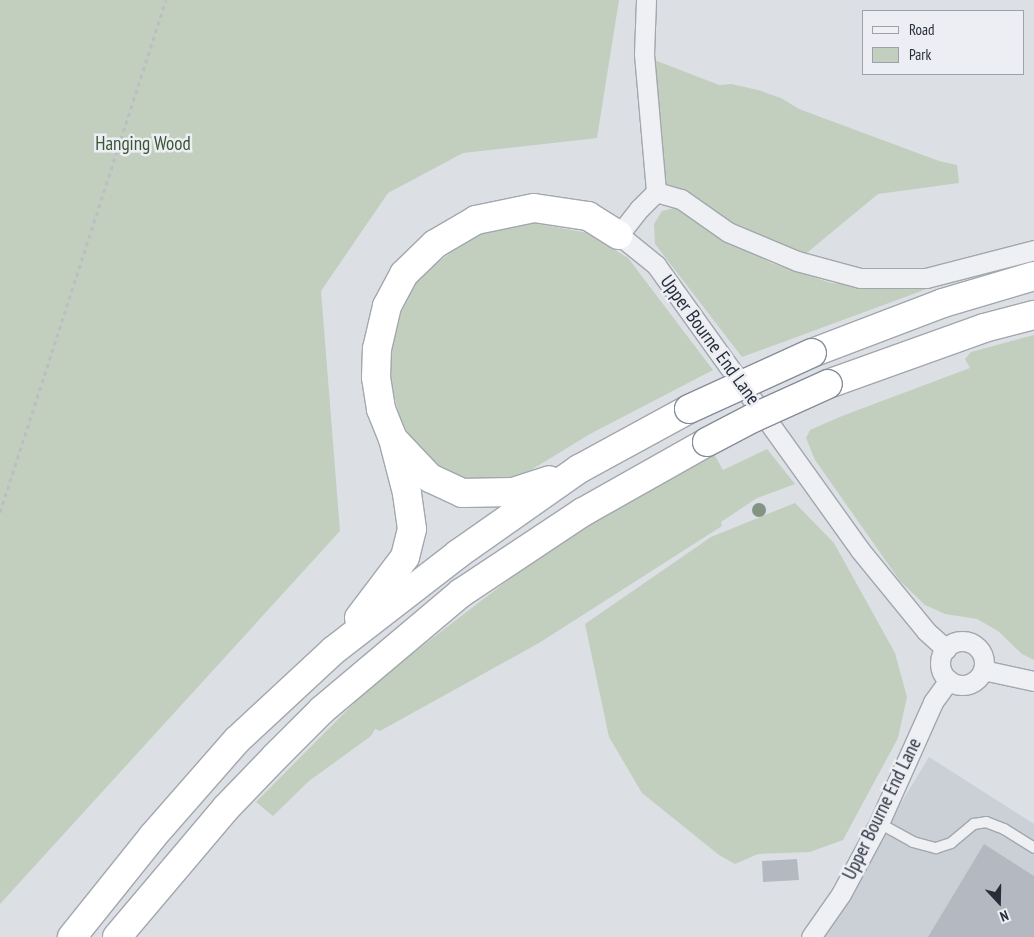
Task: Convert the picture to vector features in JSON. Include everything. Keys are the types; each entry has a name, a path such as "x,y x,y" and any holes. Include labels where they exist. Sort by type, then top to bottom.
{"highway":[{"path":"334,650 405,557 412,529 408,493 381,410 376,377 377,349 387,306 404,274 435,244 476,220 534,208 588,216 619,235"},
{"path":"72,937 152,837 237,740 334,650 458,554 579,469 689,409 812,354 943,302 1034,276"},
{"path":"117,937 226,808 275,757 322,710 460,593 583,512 707,442 754,418 828,384 984,328 1034,315"},
{"path":"392,439 430,478 462,493 513,492 579,469"}],"street":[{"path":"619,235 639,209 656,192 644,54 646,0"},
{"path":"656,192 681,198 728,232 797,261 860,278 926,278 1034,250"},
{"name":"Upper Bourne End Lane","path":"619,235 656,265 860,550 926,631 946,649"},
{"path":"959,642 973,644 983,655 983,670 980,676 968,684 954,683 948,680 941,668 941,661 946,649 959,642"},
{"path":"983,670 1034,681"},
{"name":"Upper Bourne End Lane","path":"812,937 841,894 879,823 933,702 948,680"}],"lane":[{"path":"879,823 912,842 936,848 951,843 974,824 986,822 1004,830 1034,848"}],"path":[{"path":"0,512 166,0"}],"shaded area":[{"path":"929,757 1034,824 1034,937 815,937 839,905"}],"green space":[{"name":"Hanging Wood","path":"0,0 619,0 597,138 463,153 388,193 321,291 340,531 0,904"},
{"path":"644,56 719,85 731,84 758,90 781,98 799,109 939,161 957,165 959,183 878,194 797,261 656,192"},
{"path":"674,208 771,263 831,283 884,287 935,286 742,357 655,244 654,224 662,211"},
{"path":"529,222 588,233 628,258 713,370 590,434 531,470 498,485 456,481 427,461 401,422 389,375 395,324 420,276 471,237"},
{"path":"1034,335 1034,660 1022,654 998,631 977,619 945,614 925,605 900,581 815,460 806,438 810,430 842,416 970,368 965,359 971,352"},
{"path":"767,449 795,484 757,498 721,522 722,526 539,643 380,731 375,729 371,736 309,781 273,816 256,802 375,682 532,562 600,519 714,454 723,470"},
{"path":"795,503 834,543 895,653 907,697 898,738 843,840 810,852 758,854 735,864 719,855 642,793 609,737 585,624 711,537"}],"building":[{"path":"984,844 1034,876 1034,937 928,937"},
{"path":"797,859 799,880 763,882 762,861"}]}
